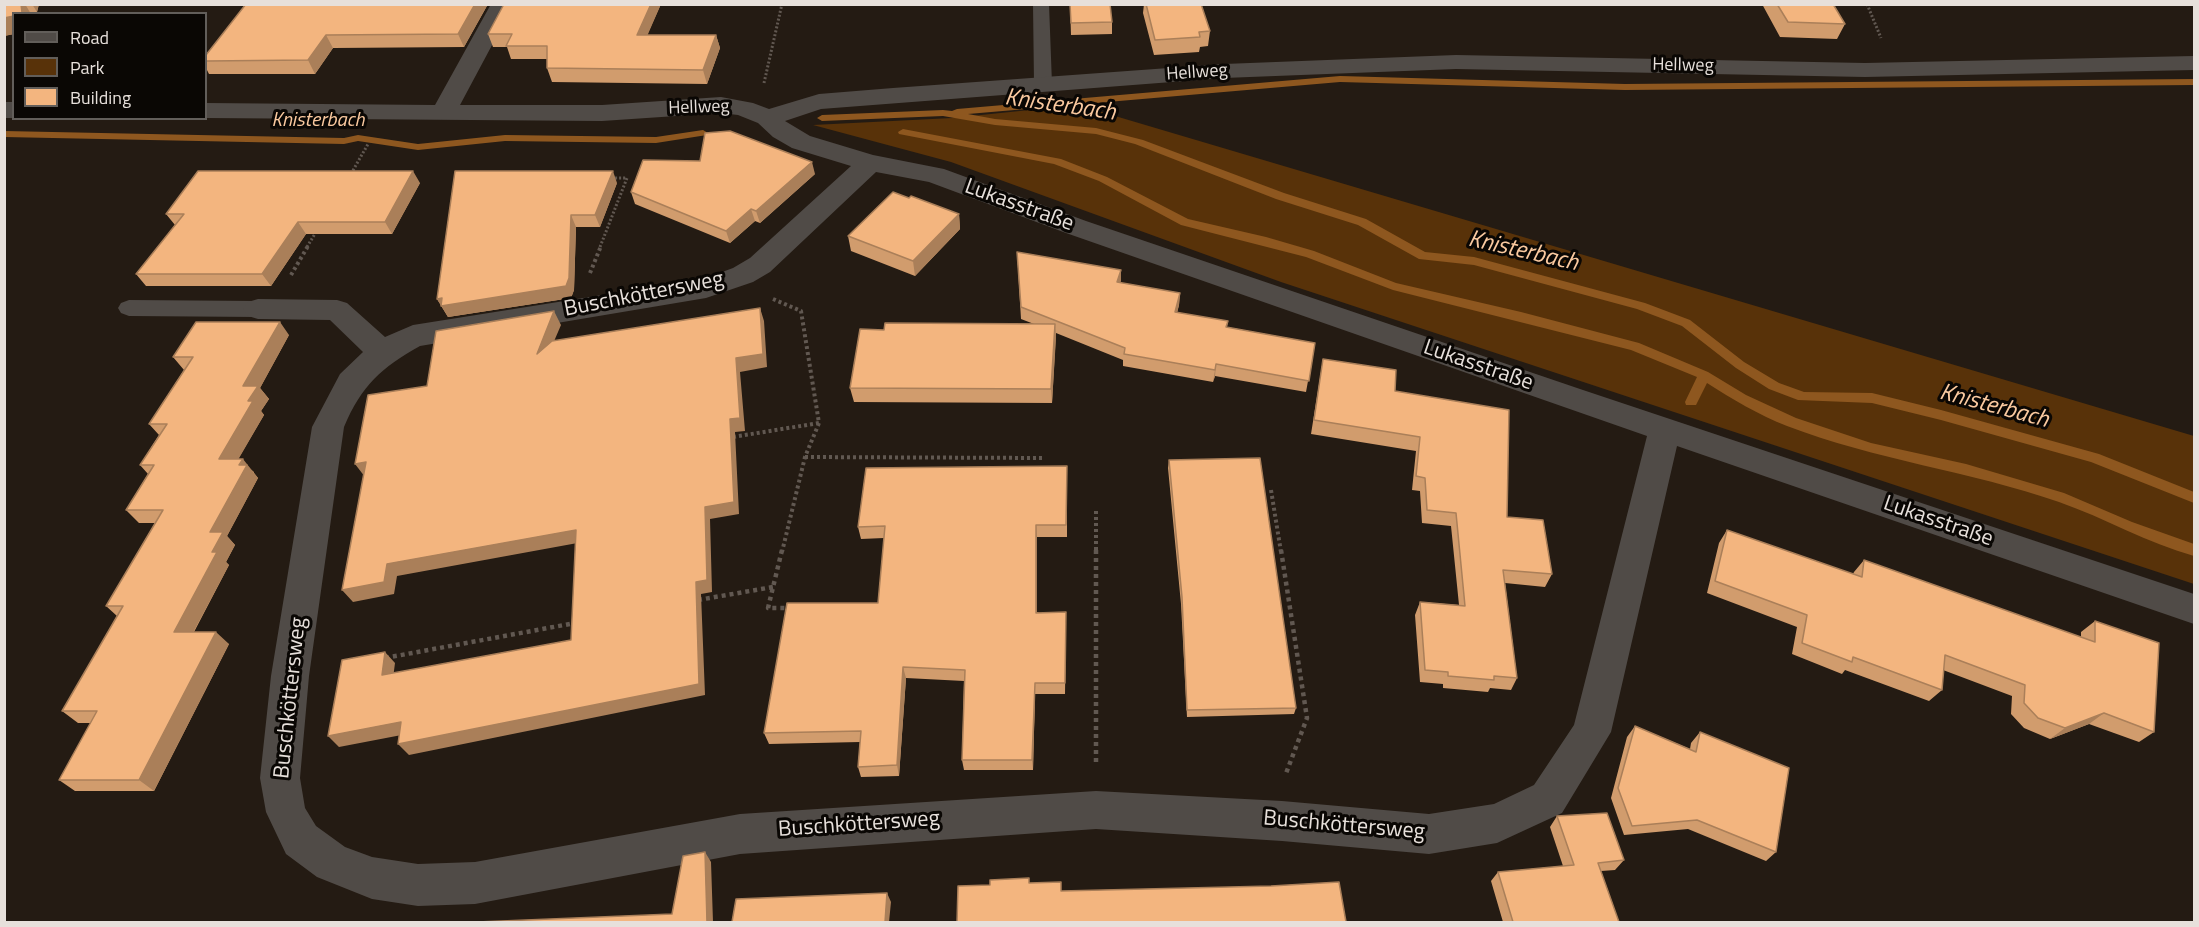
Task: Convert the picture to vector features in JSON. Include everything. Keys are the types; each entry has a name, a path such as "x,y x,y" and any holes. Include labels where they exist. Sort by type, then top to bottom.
{"street":[{"path":"443,113 503,4"},
{"name":"Hellweg","path":"207,111 602,113 721,105 755,113 819,102 1043,84 1224,71 1456,62 1865,70 2194,63"},
{"name":"Lukasstraße","path":"755,113 801,142 870,163 935,175 1076,227 2194,609"},
{"name":"Buschköttersweg","path":"870,163 760,265 743,274 706,288 412,336 382,352 357,372 341,394 328,427 290,676 280,778 286,812 301,840 332,863 372,878 418,885 475,883 740,834 1096,810 1282,820 1429,834 1497,823 1548,799 1592,732 1665,430"},
{"path":"265,309 337,310 382,352"}],"lane":[{"path":"1041,4 1043,84"},
{"path":"129,308 265,309"}],"path":[{"path":"755,113 782,4"},
{"path":"347,180 365,150"},
{"path":"580,309 580,297 627,178 603,178"},
{"path":"265,309 318,229"},
{"path":"743,274 760,294 801,311 819,423 805,457 768,608 792,608"},
{"path":"725,439 819,423"},
{"path":"805,457 1044,458"},
{"path":"1271,490 1307,718 1280,789 1282,820"},
{"path":"1096,511 1096,810"},
{"path":"690,602 773,587"},
{"path":"1028,606 1040,606"},
{"path":"384,658 584,621"}],"green space":[{"path":"1078,105 2194,436 2194,584 1281,282 951,162 813,125 952,118"}],"building":[{"path":"4,4 21,4 22,12 12,12 12,16 4,18"},
{"path":"246,4 475,4 458,34 326,35 308,60 207,61 207,54"},
{"path":"504,4 651,4 637,35 716,35 703,70 547,68 547,46 506,46 512,34 488,34"},
{"path":"1070,4 1110,4 1112,22 1071,23"},
{"path":"1146,4 1201,4 1210,31 1199,32 1200,37 1155,40"},
{"path":"1777,4 1833,4 1845,24 1788,22"},
{"path":"730,131 812,162 756,211 751,209 726,231 631,192 643,160 700,161 705,133"},
{"path":"198,171 413,171 385,222 298,222 262,274 136,274 184,214 166,214"},
{"path":"455,171 613,171 595,215 571,215 569,278 566,286 441,306 442,298 437,299"},
{"path":"893,192 909,198 911,196 959,214 913,261 848,236"},
{"path":"1017,252 1121,270 1117,282 1180,293 1175,312 1228,321 1226,327 1315,343 1309,381 1216,364 1215,370 1124,354 1125,348 1021,307"},
{"path":"760,308 763,354 736,358 740,418 730,419 734,502 705,507 707,580 696,582 699,684 398,744 401,722 328,736 342,660 385,652 382,675 571,640 576,530 387,564 384,582 342,590 366,462 355,464 368,395 427,386 436,331 554,311 537,354 552,341"},
{"path":"196,322 280,322 243,386 258,386 248,401 253,401 219,459 243,459 239,465 247,465 210,532 223,532 212,552 217,552 174,632 216,632 139,780 59,780 97,711 62,711 123,606 106,606 163,510 126,510 154,465 140,465 167,424 149,424 193,357 173,357"},
{"path":"885,323 1055,324 1051,389 850,388 860,329 884,330"},
{"path":"1323,359 1396,370 1395,391 1509,410 1507,517 1543,520 1552,574 1503,570 1517,678 1494,676 1494,680 1448,676 1448,672 1425,670 1420,602 1465,606 1456,513 1427,510 1425,478 1416,476 1420,437 1314,420"},
{"path":"1260,458 1296,708 1187,710 1182,597 1169,460"},
{"path":"1067,466 1066,525 1036,525 1036,613 1066,612 1065,683 1035,683 1032,760 962,760 965,670 903,667 897,765 858,767 861,731 764,733 787,603 878,603 885,526 858,527 866,468"},
{"path":"1727,530 1862,577 1864,560 2095,642 2095,621 2159,643 2154,732 2104,713 2065,728 2038,718 2024,703 2025,685 1945,655 1942,690 1853,657 1852,662 1802,643 1807,615 1715,581"},
{"path":"1635,726 1696,752 1700,732 1789,768 1776,852 1697,820 1632,826 1618,788"},
{"path":"1607,813 1624,860 1598,863 1619,922 1513,922 1498,872 1574,865 1557,816"},
{"path":"705,852 707,922 477,922 672,914 683,856"},
{"path":"1029,878 1029,883 1061,882 1061,891 1339,882 1346,922 957,922 958,886 990,885 990,880"},
{"path":"887,893 885,922 732,922 736,899"}],"waterway":[{"path":"957,112 1340,79 1625,87 2194,82"},
{"name":"Knisterbach","path":"822,118 943,113 995,122 1096,131 1139,142 1280,196 1362,222 1423,256 1474,261 1641,306 1686,323 1740,365 1774,386 1803,397 1872,398 1941,415 2094,458 2194,498"},
{"path":"903,132 1057,161 1103,179 1185,222 1310,254 1393,286 1635,346 1704,375"},
{"name":"Knisterbach","path":"4,134 344,141 358,138 418,147 505,138 656,140 703,133"},
{"path":"1691,402 1704,375"},
{"path":"1704,375 1741,398 1791,422 1871,448 1966,469 2064,498 2127,526 2194,550"}]}
